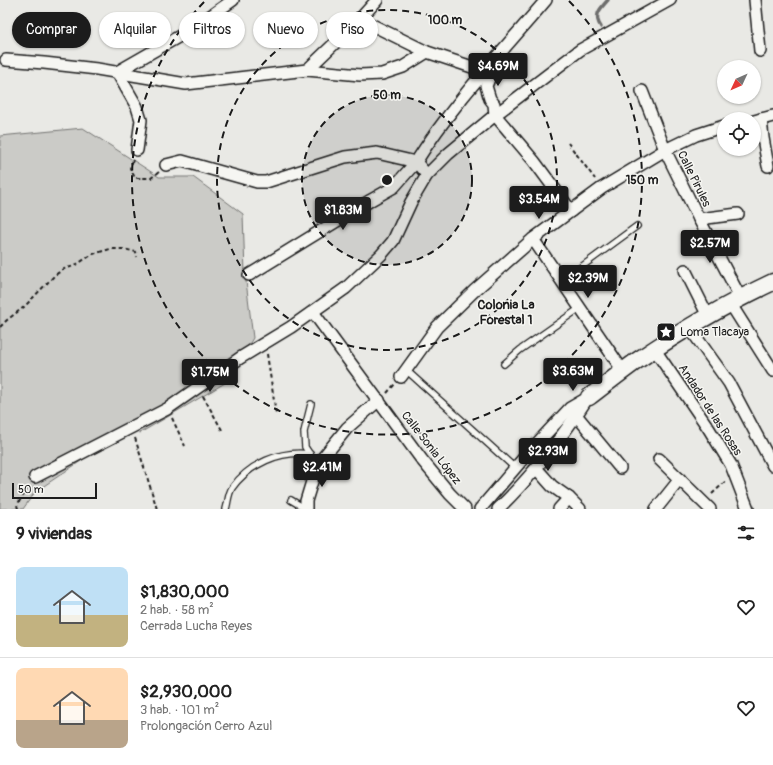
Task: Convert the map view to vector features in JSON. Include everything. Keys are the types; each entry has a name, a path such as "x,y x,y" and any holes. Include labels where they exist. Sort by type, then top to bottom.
{"street":[{"path":"117,72 192,29 233,0"},
{"path":"366,12 377,0"},
{"path":"249,276 394,187 416,162 431,139 484,71 546,0"},
{"path":"35,477 167,408 240,358 265,344 313,312 346,288 385,251 393,241 411,202 427,175 460,144 495,115 580,50 670,0"},
{"path":"755,0 760,51"},
{"path":"378,28 427,52 484,71"},
{"path":"307,70 330,48"},
{"path":"6,60 117,72 186,84 307,70 360,75 382,74 403,67 427,52"},
{"path":"497,57 486,86 490,99 494,104 495,115 534,161 571,211"},
{"path":"117,72 137,107 141,120 137,150"},
{"name":"Calle Pirules","path":"642,91 665,150 699,219 735,300 773,371"},
{"path":"761,119 773,116"},
{"path":"404,374 438,327 474,291 533,239 602,188 665,150 696,135 717,128"},
{"path":"761,131 768,166"},
{"path":"166,165 182,161 257,182 266,182 345,157 377,153 416,162 427,175"},
{"path":"699,219 738,214"},
{"path":"533,239 623,371"},
{"path":"685,270 708,316"},
{"path":"480,509 516,468 588,397 623,371 689,327 735,300 773,282"},
{"name":"Calle Sonia López","path":"313,312 422,460 450,494 465,509"},
{"path":"689,327 728,383 773,466"},
{"name":"Andador de las Rosas","path":"655,350 709,429 731,465 748,509"},
{"path":"306,509 306,501 316,465 347,428 379,400"},
{"path":"498,509 536,468 573,412"},
{"path":"573,412 620,468"},
{"path":"659,459 707,506"},
{"path":"536,468 552,486 569,498 580,509"},
{"path":"656,509 680,479"},
{"path":"559,509 569,498"}],"lane":[{"path":"562,281 637,226"},
{"path":"504,364 520,350 580,308"},
{"path":"404,374 516,468"},
{"path":"311,404 304,432 305,447 316,465"},
{"path":"226,509 231,490 242,477 268,459 287,454 310,454"},
{"path":"291,500 306,509"}],"path":[{"path":"568,143 602,188"},
{"path":"137,150 130,168 135,178 151,178 166,165"},
{"path":"0,327 24,307 55,275 64,269 74,266 93,254 110,249 124,249 136,252 137,257"},
{"path":"265,344 276,414"},
{"path":"379,400 404,374"},
{"path":"199,387 222,430"},
{"path":"167,408 185,446"},
{"path":"132,427 157,509"},
{"path":"707,506 734,473"},
{"path":"18,509 17,506 35,477"}],"shaded area":[{"path":"83,128 159,177 193,177 243,214 245,273 253,338 225,383 140,433 131,427 35,492 23,509 0,509 0,136"}],"waterway":[{"path":"601,27 598,19 598,12 608,0"}],"place":[{"name":"Loma Tlacaya","path":"666,332"}],"district":[{"name":"Colonia La Forestal 1","path":"506,312"}]}
